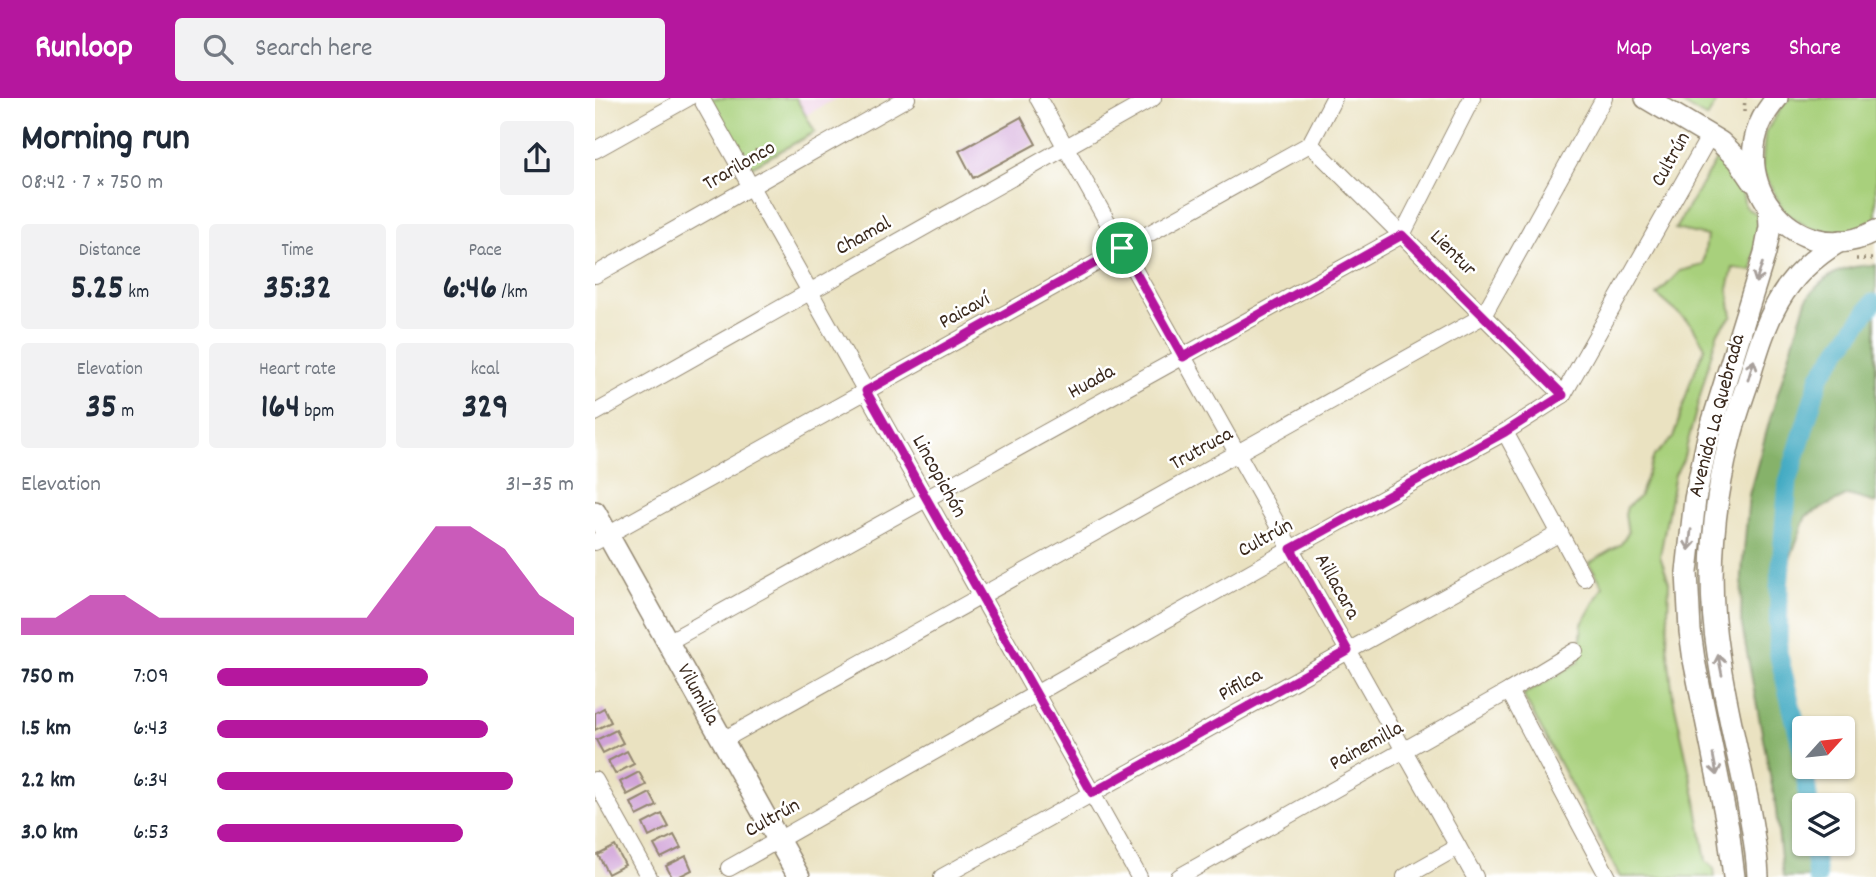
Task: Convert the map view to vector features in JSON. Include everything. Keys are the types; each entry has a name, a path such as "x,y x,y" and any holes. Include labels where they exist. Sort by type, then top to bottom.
{"main road":[{"path":"1646,98 1710,135 1738,159 1779,218 1792,228 1819,239 1840,240 1876,231"},
{"name":"Avenida La Quebrada","path":"1734,877 1728,828 1694,660 1687,572 1695,499 1708,437 1765,253 1770,227 1764,197 1754,170 1754,143 1763,118 1777,98"},
{"name":"Avenida La Quebrada","path":"1758,877 1751,823 1718,653 1711,592 1716,513 1729,444 1761,336 1772,311 1801,270 1822,251 1840,240"},
{"name":"Vilumilla","path":"595,512 601,538 668,642 799,877"}],"street":[{"path":"595,150 688,98"},
{"name":"Lincopichón","path":"701,98 1139,877"},
{"name":"Trarilonco","path":"595,275 907,98"},
{"name":"Aillacara","path":"1038,98 1475,877"},
{"name":"Chamal","path":"595,413 1153,98"},
{"path":"1310,144 1334,98"},
{"path":"1402,235 1472,98"},
{"path":"1483,316 1604,98"},
{"name":"Cultrún","path":"729,867 1291,549 1505,432 1563,395 1710,135"},
{"name":"Lientur","path":"1310,144 1563,395"},
{"name":"Paicaví","path":"601,538 1310,144"},
{"name":"Huada","path":"668,642 1402,235"},
{"name":"Trutruca","path":"723,740 1483,316"},
{"path":"1505,432 1584,578"},
{"name":"Pifilca","path":"942,877 1560,533"},
{"name":"Painemilla","path":"1179,877 1575,651"},
{"path":"1509,691 1608,877"},
{"path":"596,783 642,875"},
{"path":"1405,877 1458,847"}],"shaded area":[{"path":"796,98 837,98 806,115"}],"green space":[{"path":"706,98 796,98 815,132 746,170"},
{"path":"1672,98 1719,98 1707,118"},
{"path":"1790,98 1876,98 1876,221 1857,230 1833,233 1809,228 1784,212 1762,169 1765,133"},
{"path":"1717,158 1742,191 1745,207 1758,215 1753,271 1733,268 1728,289 1732,316 1718,332 1683,460 1675,474 1660,556 1669,582 1667,644 1673,697 1706,861 1714,868 1715,877 1620,877 1523,695 1579,662 1582,624 1603,586 1589,563 1621,544 1628,533 1625,515 1627,507 1639,497 1654,456 1673,438 1691,380 1705,347 1692,325 1657,295 1680,271 1703,265 1707,236 1675,229"},
{"path":"1876,265 1876,503 1848,495 1806,516 1779,589 1778,652 1794,716 1792,779 1806,779 1808,793 1792,793 1792,856 1814,856 1817,877 1783,877 1775,802 1741,621 1749,495 1806,300 1828,278 1855,267"}],"building":[{"path":"1021,117 1036,144 973,178 959,151"},
{"path":"604,708 611,722 595,730 595,713"},
{"path":"616,730 623,743 603,753 596,740"},
{"path":"627,751 634,764 615,774 608,761"},
{"path":"639,772 646,785 627,795 620,782"},
{"path":"650,793 657,806 637,816 631,803"},
{"path":"662,814 669,827 649,837 643,824"},
{"path":"674,835 681,848 661,858 654,845"},
{"path":"615,846 625,865 608,874 598,855"},
{"path":"686,856 692,870 672,877 666,866"}],"waterway":[{"path":"1808,793 1802,749 1778,652 1779,589 1788,482 1820,376 1873,303"},
{"path":"1814,856 1817,877"}],"route":[{"path":"1402,235 1563,395 1505,432 1291,549 1348,651 1092,793 866,391 1122,248 1183,357 1402,235"}]}
